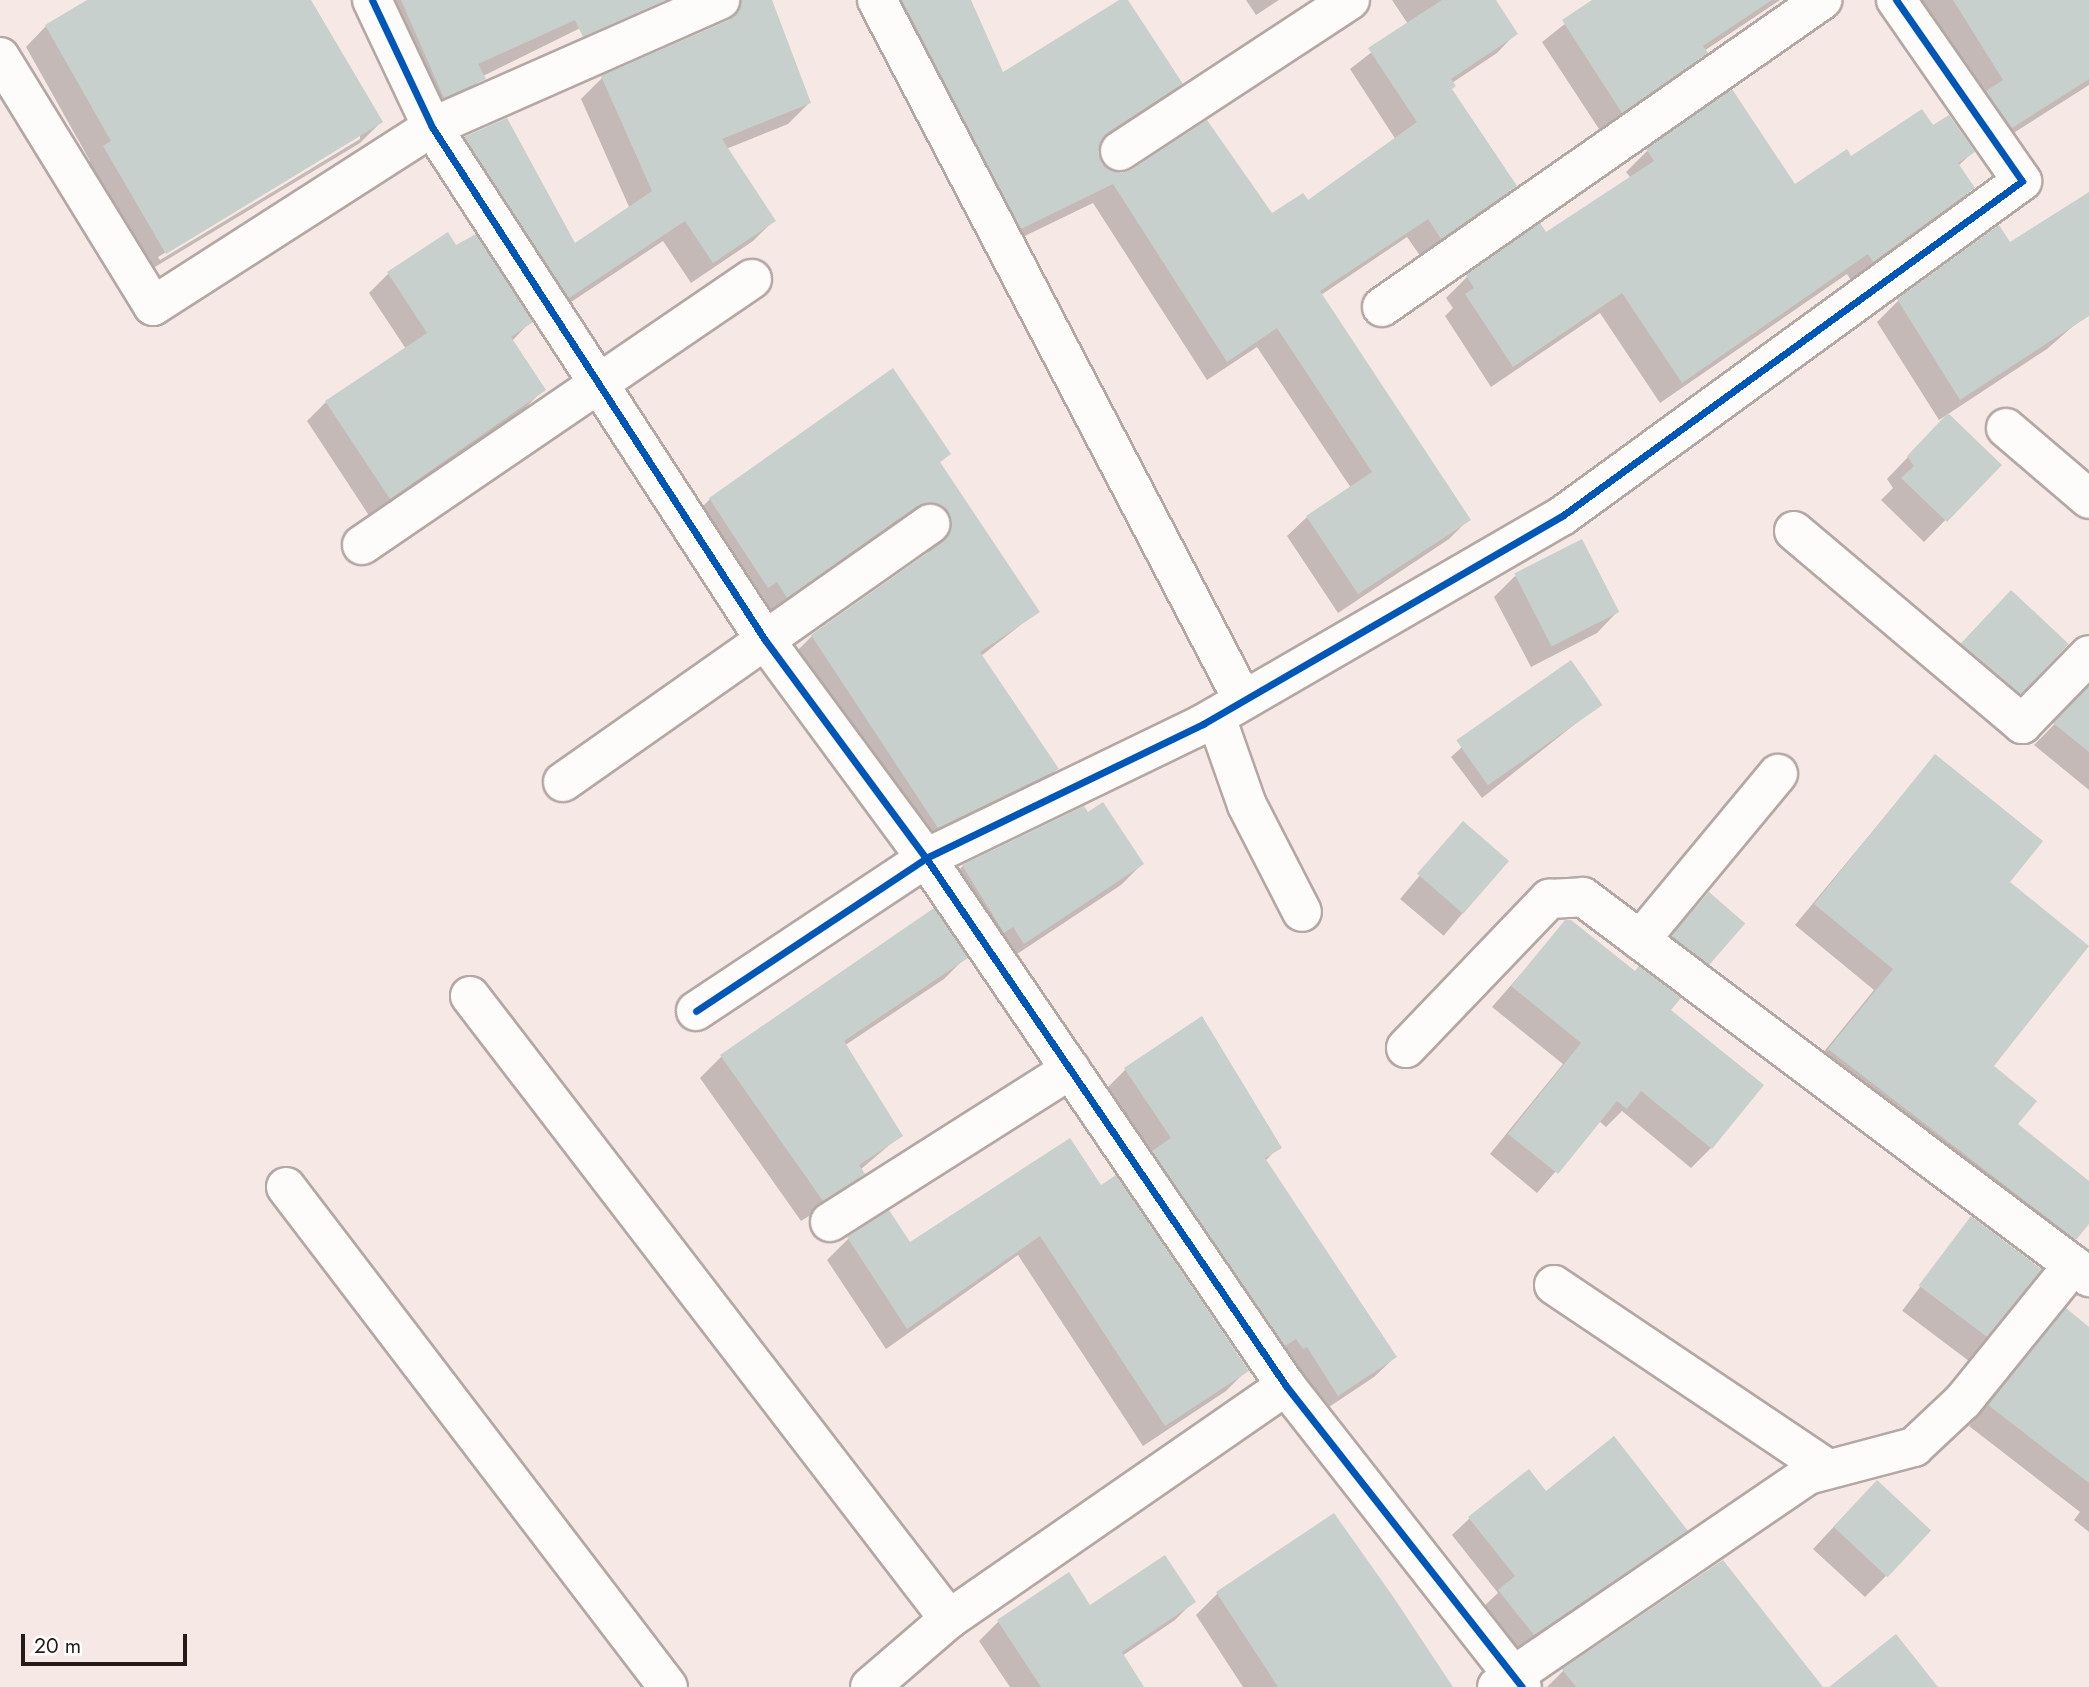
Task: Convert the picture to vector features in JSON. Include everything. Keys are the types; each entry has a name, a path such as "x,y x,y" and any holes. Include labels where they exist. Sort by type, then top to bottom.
{"street":[{"path":"372,0 432,127 765,640 926,858 1286,1386 1511,1683 1808,1475 1914,1447 1963,1401 2081,1271 1583,897 1549,899 1406,1048"},
{"path":"0,57 153,306 432,127 720,0"},
{"path":"877,0 1229,709 1247,805 1302,912"},
{"path":"1119,151 1350,0"},
{"path":"1381,307 1822,0"},
{"path":"695,1011 926,858 1229,709 1562,516 2022,181 1896,0"},
{"path":"362,545 596,382 752,279"},
{"path":"2006,428 2089,499"},
{"path":"563,782 930,524"},
{"path":"1794,531 2022,724 2089,655"},
{"path":"1640,940 1777,774"},
{"path":"470,996 949,1619"},
{"path":"830,1222 1071,1069"},
{"path":"286,1187 668,1687"},
{"path":"1555,1284 1828,1469"},
{"path":"870,1687 949,1619 1286,1386"}],"building":[{"path":"87,0 311,0 383,122 166,254 103,146 111,141 45,25"},
{"path":"401,0 666,0 583,37 575,20 478,64 486,79 444,98"},
{"path":"741,0 772,0 811,103 722,139 776,221 713,263 685,221 569,298 464,137 507,118 575,243 652,191 601,76 729,20 738,12"},
{"path":"902,0 971,0 1003,72 1119,0 1128,0 1183,84 1107,133 1098,152 1102,164 1121,173 1131,170 1207,120 1272,213 1303,193 1308,200 1417,122 1368,48 1442,0 1496,0 1518,34 1451,79 1456,86 1452,89 1517,186 1441,239 1428,219 1320,291 1471,520 1358,594 1306,516 1372,472 1277,328 1227,362 1113,184 1021,229"},
{"path":"1592,0 1772,0 1703,46 1708,53 1622,113 1562,20"},
{"path":"1953,0 2089,0 2089,79 2012,128 1986,91 2003,80"},
{"path":"1732,89 1795,184 1847,149 1851,156 1922,109 1933,125 1949,115 1975,152 1958,163 1975,188 1873,262 1868,254 1682,383 1622,293 1513,367 1465,294 1474,288 1466,275 1540,223 1546,232 1654,161 1646,149"},
{"path":"2089,192 2089,316 1960,400 1897,299 1999,225 2010,242"},
{"path":"448,232 456,245 476,234 533,322 511,337 546,390 390,499 325,401 427,333 387,272"},
{"path":"893,368 951,454 940,462 1040,612 980,652 1059,769 938,828 811,635 943,542 950,533 948,512 939,504 917,506 787,598 777,582 768,588 709,498"},
{"path":"1948,413 2002,465 1947,522 1901,478 1914,466 1907,456"},
{"path":"1582,539 1619,612 1552,647 1514,574"},
{"path":"2011,590 2069,644 2018,698 1961,644"},
{"path":"1571,660 1603,705 1488,785 1456,740"},
{"path":"2089,686 2089,752 2053,723"},
{"path":"1935,754 2043,841 2010,882 2089,946 1994,1066 2037,1101 2018,1124 2089,1181 2089,1224 2076,1240 1828,1049 1893,969 1814,904"},
{"path":"1103,802 1144,864 1024,944 1013,927 1004,933 962,865 1084,806 1088,812"},
{"path":"1463,821 1509,861 1463,914 1417,874"},
{"path":"1709,892 1745,923 1708,967 1672,935"},
{"path":"934,908 968,958 844,1041 903,1136 859,1165 865,1174 823,1201 720,1055"},
{"path":"1565,920 1571,920 1635,971 1639,966 1681,998 1671,1010 1764,1085 1712,1149 1641,1091 1627,1109 1617,1101 1558,1174 1508,1134 1581,1043 1511,986"},
{"path":"1202,1016 1282,1148 1265,1158 1397,1357 1338,1396 1307,1347 1303,1349 1296,1339 1285,1346 1152,1151 1171,1138 1124,1068"},
{"path":"1070,1138 1101,1185 1116,1175 1249,1371 1165,1426 1040,1236 907,1329 847,1237 889,1210 910,1242"},
{"path":"1971,1216 2042,1270 1990,1339 1919,1285"},
{"path":"2066,1308 2089,1327 2089,1483 1988,1405"},
{"path":"1614,1436 1688,1531 1534,1635 1498,1590 1515,1576 1468,1517 1529,1469 1546,1491"},
{"path":"1877,1480 1931,1530 1887,1577 1833,1527"},
{"path":"1334,1513 1453,1687 1278,1687 1216,1592"},
{"path":"1165,1555 1196,1602 1122,1652 1144,1687 1041,1687 997,1620 1069,1572 1090,1605"},
{"path":"1723,1560 1823,1687 1576,1687 1562,1669"},
{"path":"1896,1634 1938,1687 1829,1687"}],"cycle path":[{"path":"372,0 432,127 765,640 926,858 1286,1386 1522,1687"},
{"path":"696,1011 926,858 1203,724 1562,516 2022,181 1896,0"}]}
